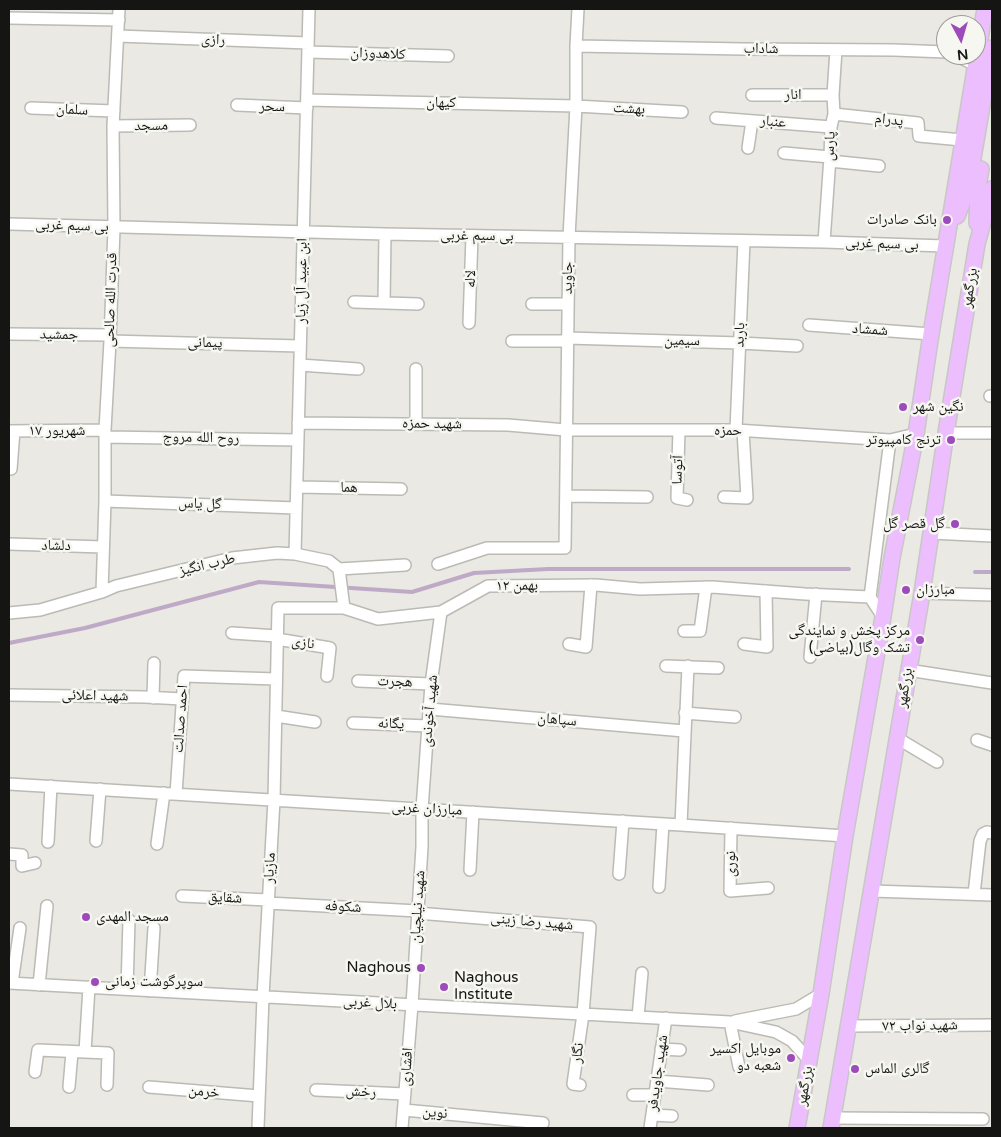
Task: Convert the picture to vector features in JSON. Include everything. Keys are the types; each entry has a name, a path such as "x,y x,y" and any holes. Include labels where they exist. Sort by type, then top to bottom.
{"main road":[{"name":"بزرگمهر","path":"945,246 968,187 992,48"},
{"name":"بزرگمهر","path":"797,1128 821,994 845,836 892,558 916,434 930,334 976,65"},
{"path":"977,244 978,186 992,102"},
{"name":"بزرگمهر","path":"832,1123 922,594 977,244 992,189"}],"street":[{"name":"ابن عبید آل زیار","path":"295,554 309,9"},
{"name":"جاوید","path":"438,564 487,548 565,548 569,237 576,106 578,9"},
{"path":"9,18 119,14"},
{"name":"قدرت الله صالحی","path":"102,592 105,434 114,228 113,126 119,14"},
{"name":"رازی","path":"118,36 308,48"},
{"name":"شاداب","path":"576,46 936,52"},
{"name":"کلاهدوزان","path":"308,48 448,56"},
{"name":"پارس","path":"824,242 831,127 834,114 833,95 836,50"},
{"name":"انار","path":"752,95 833,95"},
{"name":"کیهان","path":"307,104 576,106"},
{"name":"سحر","path":"237,106 307,104"},
{"name":"بهشت","path":"576,106 682,112"},
{"name":"سلمان","path":"31,108 114,112"},
{"name":"پدرام","path":"834,114 918,123 919,136 962,140"},
{"name":"عنبار","path":"716,118 831,127"},
{"path":"748,148 752,121"},
{"name":"مسجد","path":"113,126 190,125"},
{"path":"784,153 878,166"},
{"name":"بی سیم غربی","path":"9,224 114,228 945,246"},
{"path":"384,303 385,234"},
{"name":"لاله","path":"469,322 472,236"},
{"name":"باربد","path":"740,430 740,342 744,241"},
{"path":"354,302 418,304"},
{"path":"532,304 568,304"},
{"name":"شمشاد","path":"809,325 930,334"},
{"name":"جمشید","path":"9,334 110,338"},
{"name":"پیمانی","path":"110,338 300,346"},
{"name":"سیمین","path":"512,341 740,342 797,346"},
{"path":"300,365 358,369"},
{"path":"416,369 416,424"},
{"name":"شهید حمزه","path":"298,423 508,425 566,430"},
{"name":"حمزه","path":"566,430 740,430 890,440 916,434"},
{"name":"آتوسا","path":"679,430 677,498 688,500"},
{"path":"724,497 748,498 740,430"},
{"path":"11,431 11,469"},
{"name":"۱۷ شهریور","path":"11,431 105,434"},
{"path":"946,433 992,433"},
{"name":"روح الله مروج","path":"105,434 298,440"},
{"path":"883,617 870,597 890,440"},
{"name":"هما","path":"297,487 402,489"},
{"path":"566,496 647,497"},
{"name":"گل یاس","path":"105,501 296,508"},
{"path":"932,533 992,536"},
{"name":"دلشاد","path":"9,544 103,547"},
{"name":"طرب انگیز","path":"9,613 40,610 102,592 116,586 232,558 277,553 295,554 329,561 339,569 405,565"},
{"path":"339,569 344,608"},
{"path":"569,644 586,647 591,585"},
{"name":"۱۲ بهمن","path":"278,608 344,608 378,619 441,612 488,586 591,585 640,589 706,587 870,597"},
{"path":"684,631 700,631 706,587"},
{"path":"744,644 767,647 766,591"},
{"path":"810,657 816,594"},
{"path":"922,594 992,595"},
{"name":"مازیار","path":"258,1128 274,800 278,608"},
{"name":"شهید آخوندی","path":"422,809 431,684 441,612"},
{"path":"232,633 277,638"},
{"name":"نازی","path":"277,638 330,648 327,676"},
{"path":"153,698 154,663"},
{"path":"666,666 718,668"},
{"path":"681,825 688,666"},
{"path":"908,670 992,683"},
{"name":"احمد صدالت","path":"157,844 170,794 184,676 276,678"},
{"name":"هجرت","path":"358,681 431,684"},
{"name":"شهید اعلائی","path":"9,695 182,699"},
{"name":"سپاهان","path":"430,709 684,731"},
{"path":"685,713 735,717"},
{"path":"276,716 315,722"},
{"name":"یگانه","path":"353,723 428,726"},
{"path":"897,738 937,762"},
{"path":"977,740 992,745"},
{"name":"مبارزان غربی","path":"9,784 845,836"},
{"path":"48,842 51,786"},
{"path":"96,841 100,789"},
{"name":"شهید نیلچیان","path":"412,1005 422,847 422,809"},
{"path":"470,870 472,812"},
{"path":"619,874 622,821"},
{"path":"660,887 663,824"},
{"name":"نوری","path":"731,828 730,891 768,888"},
{"path":"974,894 980,841 983,834 987,832 992,833"},
{"path":"9,854 22,855 22,866 35,864"},
{"path":"872,891 992,895"},
{"name":"شقایق","path":"182,896 268,902"},
{"name":"شکوفه","path":"268,902 418,912"},
{"path":"38,985 47,906"},
{"name":"شهید رضا زینی","path":"418,912 590,927 583,1014"},
{"path":"128,990 129,920"},
{"path":"150,991 154,928"},
{"path":"10,983 16,934"},
{"path":"638,1017 642,973"},
{"name":"بلال غربی","path":"10,983 730,1022"},
{"path":"85,1052 89,987"},
{"path":"730,1022 796,1009 821,994"},
{"name":"افشاری","path":"402,1128 412,1005"},
{"name":"نگار","path":"580,1085 573,1084 583,1014"},
{"name":"شهید جاویدفر","path":"650,1128 666,1018"},
{"path":"730,1022 776,1032 792,1041 810,1060"},
{"path":"730,1022 739,1067"},
{"name":"شهید نواب ۷۲","path":"848,1026 992,1026"},
{"path":"661,1049 680,1050"},
{"path":"35,1072 38,1050 108,1053 107,1085"},
{"path":"69,1086 72,1052"},
{"path":"657,1081 708,1085"},
{"name":"خرمن","path":"149,1087 259,1096"},
{"name":"رخش","path":"316,1090 405,1094"},
{"path":"633,1096 655,1095"},
{"name":"نوین","path":"404,1110 496,1123 543,1123"},
{"path":"652,1115 672,1116"},
{"path":"832,1123 983,1119"}],"waterway":[{"path":"9,643 85,628 259,582 412,592 474,573 548,569 849,569"},
{"path":"975,572 992,572"}],"place":[{"name":"بانک صادرات","path":"947,220"},
{"name":"نگین شهر","path":"903,407"},
{"name":"ترنج کامپیوتر","path":"951,440"},
{"name":"گل قصر گل","path":"955,524"},
{"name":"مبارزان","path":"906,590"},
{"name":"مرکز پخش و نمایندگی تشک وگال(بیاضی)","path":"920,640"},
{"name":"مسجد المهدی","path":"86,917"},
{"name":"Naghous","path":"421,968"},
{"name":"سوپرگوشت زمانی","path":"95,982"},
{"name":"Naghous Institute","path":"444,987"},
{"name":"موبایل اکسیر شعبه دو","path":"791,1058"},
{"name":"گالری الماس","path":"855,1069"}]}
